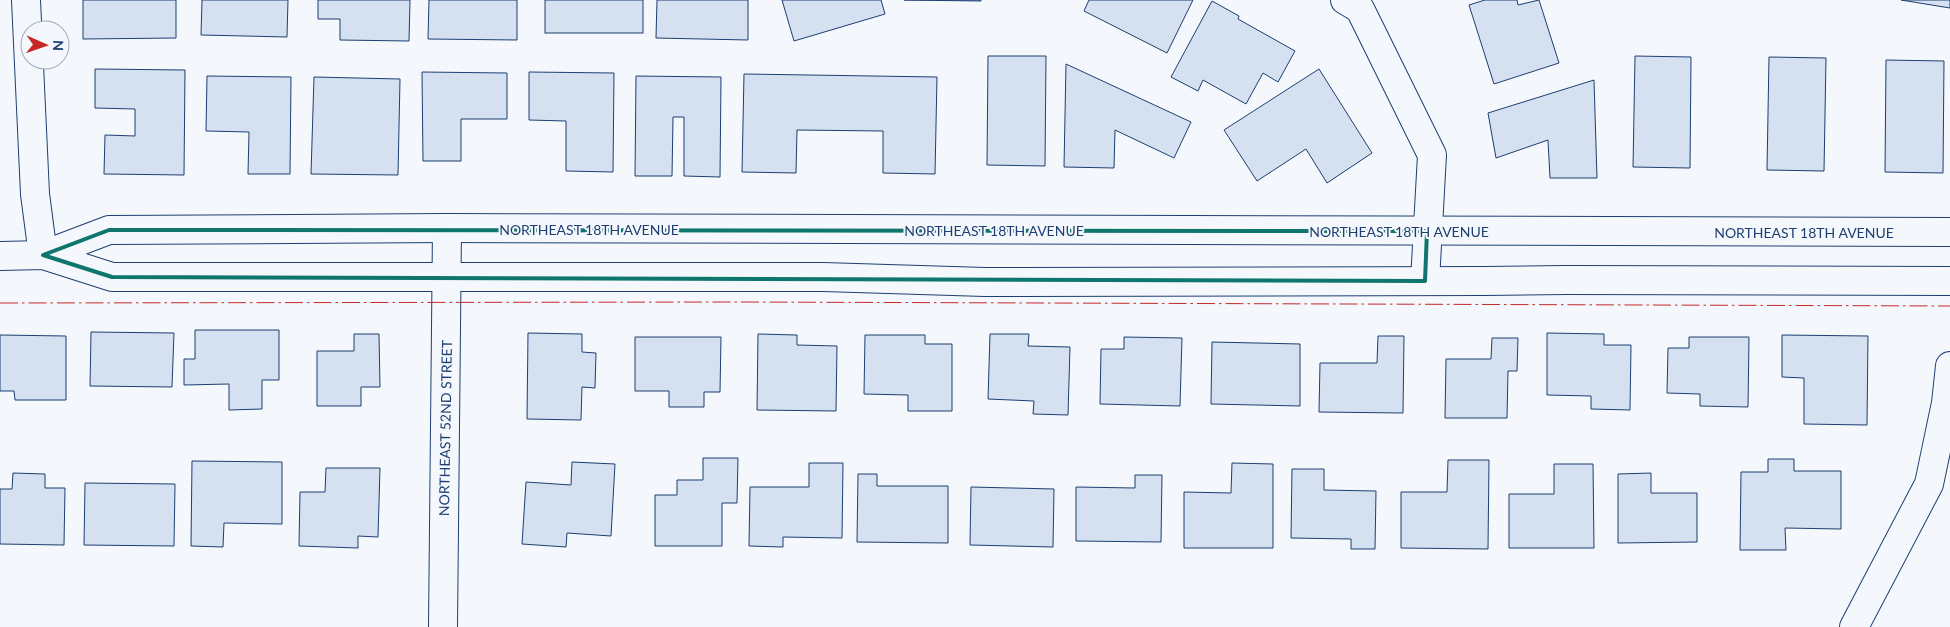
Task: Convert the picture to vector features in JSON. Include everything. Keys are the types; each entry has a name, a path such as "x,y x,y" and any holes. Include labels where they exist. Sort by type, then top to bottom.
{"street":[{"path":"26,0 35,194 43,255"},
{"path":"1346,0 1360,9 1432,155 1425,281"},
{"name":"NORTHEAST 18TH AVENUE","path":"43,255 109,230 447,228 1950,232"},
{"name":"NORTHEAST 52ND STREET","path":"444,627 447,228"},
{"name":"NORTHEAST 18TH AVENUE","path":"0,256 43,255 112,277 823,277 995,282 1950,281"},
{"path":"1854,627 1929,484 1946,403 1950,366"}],"highlighted area":[{"path":"109,230 1427,231 1425,281 112,277 43,255"}],"building":[{"path":"83,0 176,0 176,38 83,39"},
{"path":"202,0 288,0 287,37 201,35"},
{"path":"318,0 410,0 409,41 340,40 340,19 318,19"},
{"path":"429,0 517,0 517,40 428,39"},
{"path":"545,0 643,0 643,33 545,33"},
{"path":"657,0 748,0 748,40 656,38"},
{"path":"782,0 881,0 885,14 794,41"},
{"path":"904,0 981,0 981,1"},
{"path":"1089,0 1193,0 1167,53 1084,11"},
{"path":"1485,0 1517,0 1518,5 1539,0 1559,63 1494,84 1469,5"},
{"path":"1901,0 1950,0 1950,8"},
{"path":"1212,1 1239,16 1238,19 1295,51 1278,82 1263,73 1246,104 1203,80 1198,91 1171,77"},
{"path":"988,56 1046,56 1045,166 987,165"},
{"path":"1635,56 1691,57 1690,168 1633,167"},
{"path":"1769,57 1826,58 1824,171 1767,170"},
{"path":"1886,60 1944,61 1943,173 1885,172"},
{"path":"1066,64 1191,122 1174,158 1115,130 1114,168 1064,167"},
{"path":"95,69 185,70 184,175 104,174 105,135 135,136 135,109 95,108"},
{"path":"1319,69 1372,153 1327,183 1306,149 1257,181 1224,130"},
{"path":"422,72 507,73 507,119 461,119 461,161 423,161"},
{"path":"529,72 614,73 613,172 566,171 566,121 529,120"},
{"path":"744,74 937,77 935,174 883,173 883,131 797,130 796,173 742,172"},
{"path":"207,76 291,77 290,174 248,174 249,132 206,131"},
{"path":"636,76 721,77 720,177 684,176 684,117 673,117 672,176 635,176"},
{"path":"314,77 400,79 398,175 311,174"},
{"path":"1594,80 1597,178 1550,178 1548,140 1496,158 1488,113"},
{"path":"195,330 279,330 279,380 262,380 262,409 229,410 229,384 184,385 184,359 195,359"},
{"path":"91,332 174,333 172,387 90,386"},
{"path":"528,333 582,334 582,352 596,353 595,388 582,387 581,420 527,419"},
{"path":"1547,333 1604,334 1604,345 1631,345 1630,410 1591,409 1591,396 1547,395"},
{"path":"354,334 379,334 380,387 361,387 361,406 317,406 317,351 354,351"},
{"path":"758,334 797,335 797,345 837,346 836,411 757,410"},
{"path":"990,334 1029,334 1028,346 1070,347 1068,415 1033,414 1034,401 988,399"},
{"path":"0,335 66,336 66,400 15,400 14,391 0,391"},
{"path":"865,335 925,335 925,344 952,344 952,411 908,411 908,395 864,394"},
{"path":"1782,335 1868,336 1867,425 1804,424 1804,378 1782,377"},
{"path":"1378,336 1404,336 1403,413 1319,412 1320,363 1377,363"},
{"path":"635,337 721,337 720,392 704,392 704,407 669,407 669,391 635,391"},
{"path":"1124,337 1182,338 1180,406 1100,404 1101,349 1124,349"},
{"path":"1689,337 1749,337 1748,407 1700,406 1700,394 1667,393 1668,348 1689,348"},
{"path":"1492,338 1518,338 1517,371 1508,371 1507,418 1445,418 1446,359 1491,359"},
{"path":"1212,342 1300,344 1300,406 1211,404"},
{"path":"703,458 738,458 737,503 722,503 722,546 655,546 655,495 677,495 677,480 703,480"},
{"path":"1768,459 1794,459 1794,471 1841,471 1841,529 1785,528 1786,550 1740,550 1741,472 1768,472"},
{"path":"1448,460 1489,460 1488,549 1401,548 1401,492 1447,492"},
{"path":"192,461 282,462 282,524 224,523 223,547 191,546"},
{"path":"572,462 615,464 611,536 567,533 566,547 522,544 526,482 571,485"},
{"path":"809,463 843,463 842,538 783,537 783,547 749,546 750,487 809,487"},
{"path":"1232,463 1273,464 1273,548 1184,548 1184,492 1231,493"},
{"path":"1554,464 1593,464 1594,548 1509,548 1509,494 1554,494"},
{"path":"326,468 380,468 378,537 358,536 358,548 299,546 300,492 325,492"},
{"path":"1292,469 1324,469 1324,490 1376,491 1375,549 1351,549 1351,539 1291,538"},
{"path":"13,473 45,474 45,488 65,488 64,545 0,544 0,489 12,489"},
{"path":"1651,473 1651,493 1697,493 1697,542 1618,543 1618,474"},
{"path":"858,474 877,474 877,486 948,486 948,543 857,542"},
{"path":"1135,475 1162,475 1161,542 1076,541 1076,487 1135,488"},
{"path":"85,483 175,484 174,546 84,545"},
{"path":"971,487 1054,489 1053,547 970,545"}],"power":[{"path":"0,303 738,302 1950,306"}]}
